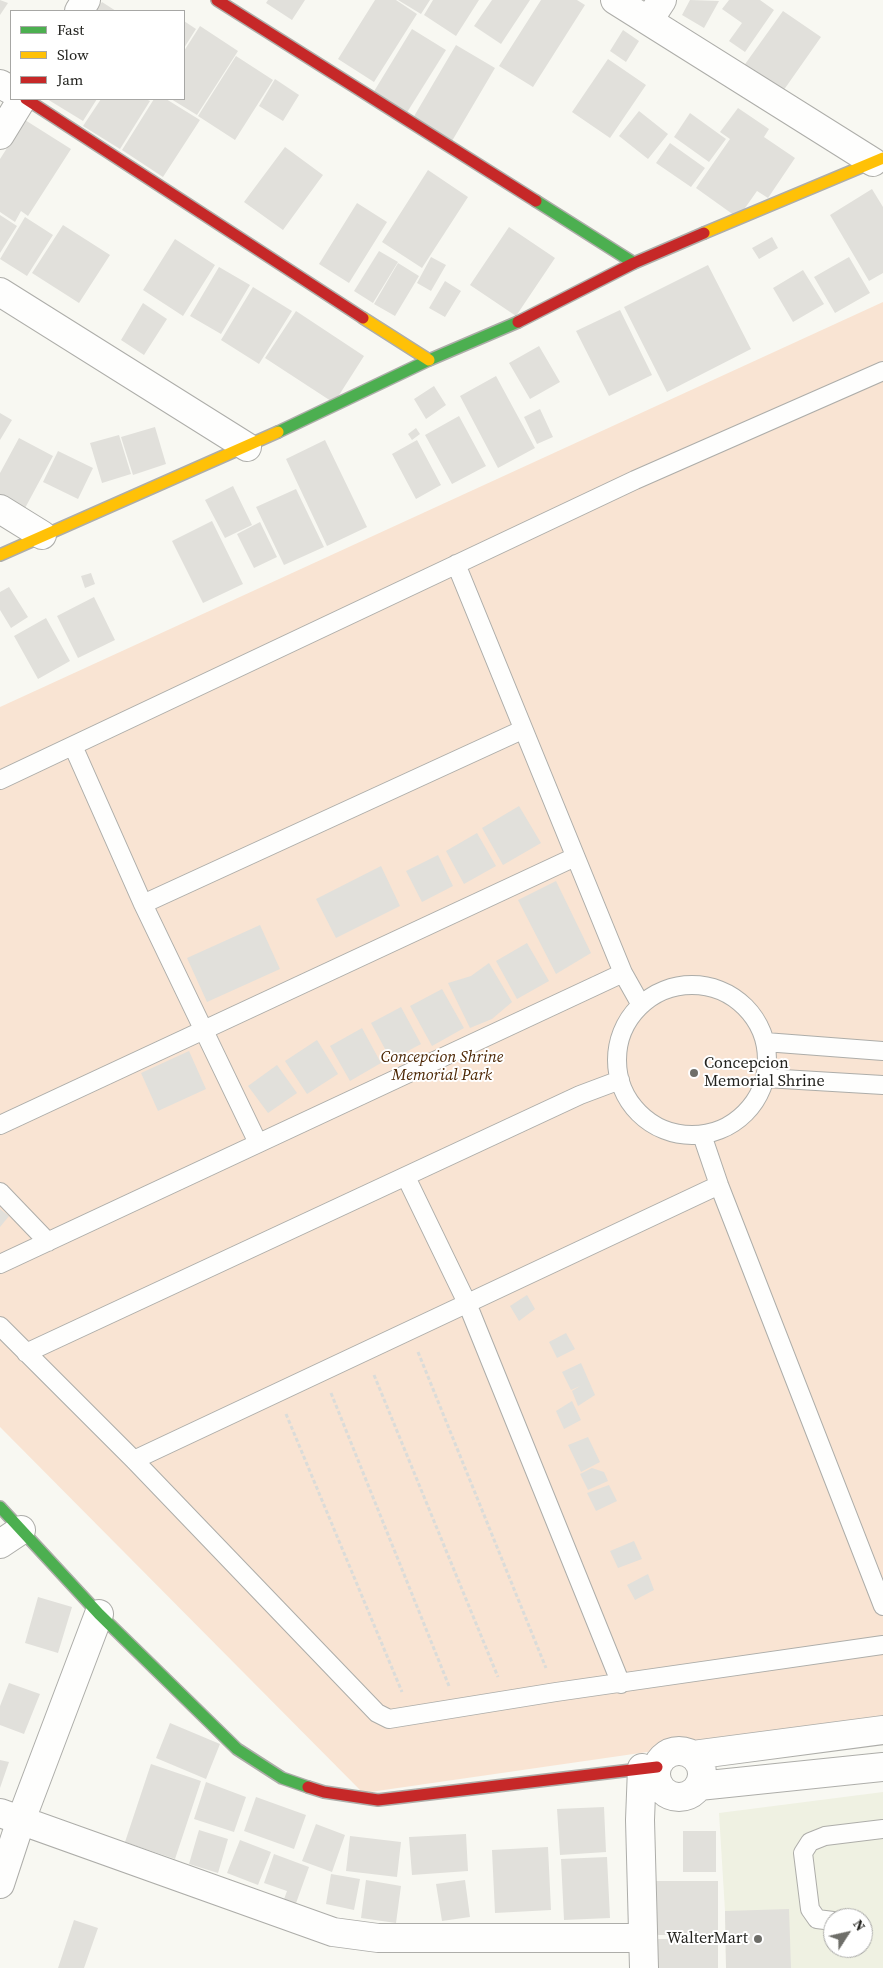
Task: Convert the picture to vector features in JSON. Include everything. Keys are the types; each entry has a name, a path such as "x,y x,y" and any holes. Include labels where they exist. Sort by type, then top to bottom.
{"street":[{"path":"217,0 634,263"},
{"path":"615,0 656,10 878,160"},
{"path":"0,135 23,100"},
{"path":"26,100 429,360"},
{"path":"0,555 247,447 429,360 519,321 634,263 878,160"},
{"path":"0,292 247,447"},
{"path":"0,509 42,535"},
{"path":"0,1507 11,1537 99,1614 237,1749 282,1778 324,1792 378,1800 649,1768 668,1754 676,1751 693,1755 883,1730"},
{"path":"0,1884 10,1817 99,1614"},
{"path":"649,1768 660,1786 674,1796 684,1796 692,1793 699,1786 702,1769 693,1755"},
{"path":"699,1786 883,1767"},
{"path":"644,1968 640,1820 649,1768"},
{"path":"10,1817 333,1932 378,1938 642,1938"}],"lane":[{"path":"0,780 635,480 883,371"},
{"path":"456,564 522,730 623,972 641,1004"},
{"path":"143,904 522,730"},
{"path":"73,746 143,904 258,1144"},
{"path":"0,1125 575,857"},
{"path":"0,1264 623,972"},
{"path":"688,984 714,987 737,999 755,1018 766,1042 768,1059 766,1078 753,1105 731,1125 702,1135 680,1134 654,1124 643,1116 629,1100 620,1080 617,1060 620,1039 628,1020 641,1004 662,990 688,984"},
{"path":"766,1042 883,1051"},
{"path":"766,1078 883,1085"},
{"path":"26,1352 580,1095 620,1080"},
{"path":"702,1135 719,1185 883,1606"},
{"path":"406,1177 467,1303 621,1684"},
{"path":"134,1460 719,1185"},
{"path":"0,1192 48,1242"},
{"path":"0,1326 134,1460 377,1713 389,1719 556,1692 883,1645"},
{"path":"823,1920 817,1919 810,1909 803,1853 810,1842 825,1836 883,1829"}],"path":[{"path":"410,1330 556,1692"},
{"path":"364,1352 507,1700"},
{"path":"322,1371 458,1708"},
{"path":"278,1392 412,1716"}],"shaded area":[{"path":"883,1792 883,1968 726,1968 725,1911 719,1813"}],"green space":[{"name":"Concepcion Shrine Memorial Park","path":"883,302 883,1718 363,1793 0,1427 0,707"}],"building":[{"path":"0,0 8,3 0,15"},
{"path":"268,0 305,0 292,20 266,3"},
{"path":"375,0 396,0 417,14 374,82 338,59"},
{"path":"398,0 430,0 421,14"},
{"path":"433,0 479,0 456,36 424,15"},
{"path":"492,0 530,0 501,44 474,26"},
{"path":"541,0 577,0 585,5 533,87 499,66"},
{"path":"690,0 719,1 704,28 682,15"},
{"path":"729,0 760,0 774,10 745,52 729,41 742,23 722,9"},
{"path":"102,2 114,10 97,10"},
{"path":"783,11 821,37 781,94 743,67"},
{"path":"185,22 196,29 185,46"},
{"path":"200,26 238,51 197,115 173,100 185,100 185,49"},
{"path":"412,29 446,50 406,114 373,93"},
{"path":"623,30 639,41 626,62 610,51"},
{"path":"456,45 495,68 452,141 413,118"},
{"path":"236,56 273,80 235,140 198,116"},
{"path":"608,59 646,85 610,138 572,112"},
{"path":"275,79 299,95 283,121 259,106"},
{"path":"49,100 96,100 83,121"},
{"path":"100,100 150,101 120,149 83,126"},
{"path":"153,100 168,100 200,120 163,177 122,150"},
{"path":"738,108 769,129 764,137 795,158 768,198 757,191 738,218 696,188 730,139 720,132"},
{"path":"639,111 668,134 648,159 619,136"},
{"path":"690,113 726,139 709,162 674,137"},
{"path":"25,120 71,149 28,216 21,211 15,222 0,212 0,159"},
{"path":"670,143 705,168 691,187 656,163"},
{"path":"285,147 323,175 283,230 244,202"},
{"path":"428,170 468,197 422,268 382,242"},
{"path":"872,189 883,207 883,273 869,281 830,215"},
{"path":"357,203 387,222 349,283 319,264"},
{"path":"0,215 17,226 0,253"},
{"path":"25,217 53,235 27,276 0,259"},
{"path":"63,225 110,255 79,303 32,273"},
{"path":"509,227 555,258 516,316 470,285"},
{"path":"772,237 778,248 759,259 752,248"},
{"path":"175,239 215,265 183,316 143,290"},
{"path":"379,251 398,262 373,303 354,291"},
{"path":"431,257 446,265 431,291 417,283"},
{"path":"849,257 870,293 835,313 814,277"},
{"path":"398,263 419,276 395,316 374,304"},
{"path":"708,265 751,349 667,392 624,307"},
{"path":"219,267 250,285 221,334 190,316"},
{"path":"803,270 824,304 793,322 773,288"},
{"path":"445,281 461,291 445,317 429,308"},
{"path":"253,287 292,311 259,364 221,340"},
{"path":"143,303 167,319 144,355 121,340"},
{"path":"620,310 652,375 609,396 576,331"},
{"path":"296,311 364,356 334,403 265,358"},
{"path":"539,346 560,382 530,399 509,363"},
{"path":"496,376 535,448 498,468 460,396"},
{"path":"434,386 446,405 426,419 414,399"},
{"path":"540,409 553,437 537,444 524,417"},
{"path":"0,413 12,420 0,440"},
{"path":"459,416 486,466 452,484 425,435"},
{"path":"155,427 166,464 133,475 121,437"},
{"path":"416,428 420,434 412,440 408,434"},
{"path":"119,435 131,474 102,483 90,443"},
{"path":"19,438 53,456 24,510 0,496 0,473"},
{"path":"325,440 367,527 327,546 286,459"},
{"path":"417,440 441,485 416,499 392,454"},
{"path":"58,451 93,468 78,499 43,482"},
{"path":"233,486 252,525 225,538 205,500"},
{"path":"296,489 324,547 284,565 256,507"},
{"path":"212,521 243,584 203,603 172,541"},
{"path":"260,522 277,557 254,568 237,534"},
{"path":"91,573 95,584 85,588 81,576"},
{"path":"9,587 28,617 11,628 0,610 0,592"},
{"path":"94,597 115,640 78,658 57,616"},
{"path":"46,618 70,661 38,679 14,636"},
{"path":"519,806 541,843 503,865 482,828"},
{"path":"477,833 496,866 464,884 446,851"},
{"path":"438,855 453,886 422,902 406,871"},
{"path":"381,866 400,906 336,938 316,899"},
{"path":"556,881 591,953 556,974 518,900"},
{"path":"260,925 280,969 207,1002 187,958"},
{"path":"527,943 549,981 517,999 496,961"},
{"path":"489,963 512,1002 492,1019 470,1028 448,983 471,976"},
{"path":"442,989 464,1028 432,1046 410,1006"},
{"path":"401,1007 421,1044 391,1060 371,1023"},
{"path":"362,1028 381,1063 350,1081 330,1046"},
{"path":"317,1040 338,1074 307,1094 285,1061"},
{"path":"189,1051 206,1089 158,1111 141,1073"},
{"path":"277,1065 297,1093 268,1113 248,1086"},
{"path":"0,1209 9,1216 0,1227"},
{"path":"527,1295 535,1309 519,1321 510,1306"},
{"path":"566,1333 575,1349 557,1358 549,1342"},
{"path":"581,1363 595,1395 578,1406 572,1391 580,1386 571,1390 562,1372"},
{"path":"572,1401 581,1420 564,1429 556,1411"},
{"path":"588,1437 600,1462 581,1472 568,1445"},
{"path":"592,1468 604,1472 608,1481 588,1490 580,1474"},
{"path":"609,1485 617,1501 596,1511 587,1493"},
{"path":"634,1541 642,1559 618,1568 610,1551"},
{"path":"648,1574 654,1590 635,1600 627,1585"},
{"path":"38,1597 72,1607 58,1653 25,1643"},
{"path":"9,1683 40,1694 24,1734 0,1725 0,1706"},
{"path":"170,1723 220,1744 206,1779 156,1758"},
{"path":"0,1760 9,1762 0,1788"},
{"path":"151,1764 201,1781 175,1859 125,1842"},
{"path":"206,1782 246,1797 234,1832 194,1819"},
{"path":"256,1797 306,1815 294,1849 244,1831"},
{"path":"604,1807 606,1852 560,1855 557,1809"},
{"path":"316,1824 345,1835 332,1872 302,1861"},
{"path":"199,1830 228,1839 218,1873 189,1864"},
{"path":"683,1831 716,1831 716,1872 683,1872"},
{"path":"466,1834 468,1871 412,1875 409,1837"},
{"path":"350,1836 401,1842 397,1877 346,1871"},
{"path":"240,1840 271,1852 258,1885 227,1873"},
{"path":"548,1847 551,1910 495,1913 492,1850"},
{"path":"274,1854 309,1867 295,1906 283,1902 287,1891 264,1883"},
{"path":"607,1857 610,1918 564,1920 561,1859"},
{"path":"331,1874 360,1879 354,1910 326,1904"},
{"path":"366,1880 401,1886 396,1923 361,1918"},
{"path":"465,1880 470,1917 442,1921 436,1884"},
{"path":"654,1881 718,1881 718,1935 655,1935"},
{"name":"WalterMart","path":"789,1909 791,1968 726,1968 725,1911"},
{"path":"74,1920 98,1928 84,1968 58,1968"},
{"path":"655,1939 718,1939 718,1968 655,1968"}],"traffic: fast":[{"path":"536,201 634,263"},
{"path":"278,432 429,360 518,322"},
{"path":"0,1507 99,1614 237,1749 282,1778 308,1787"}],"traffic: slow":[{"path":"704,233 883,158"},
{"path":"363,318 429,360"},
{"path":"0,555 278,432"}],"traffic: jam":[{"path":"217,0 536,201"},
{"path":"28,100 363,318"},
{"path":"518,322 634,263 704,233"},
{"path":"308,1787 324,1792 378,1800 657,1767"}],"place":[{"name":"Concepcion Memorial Shrine","path":"694,1073"},
{"name":"WalterMart","path":"758,1939"}]}
